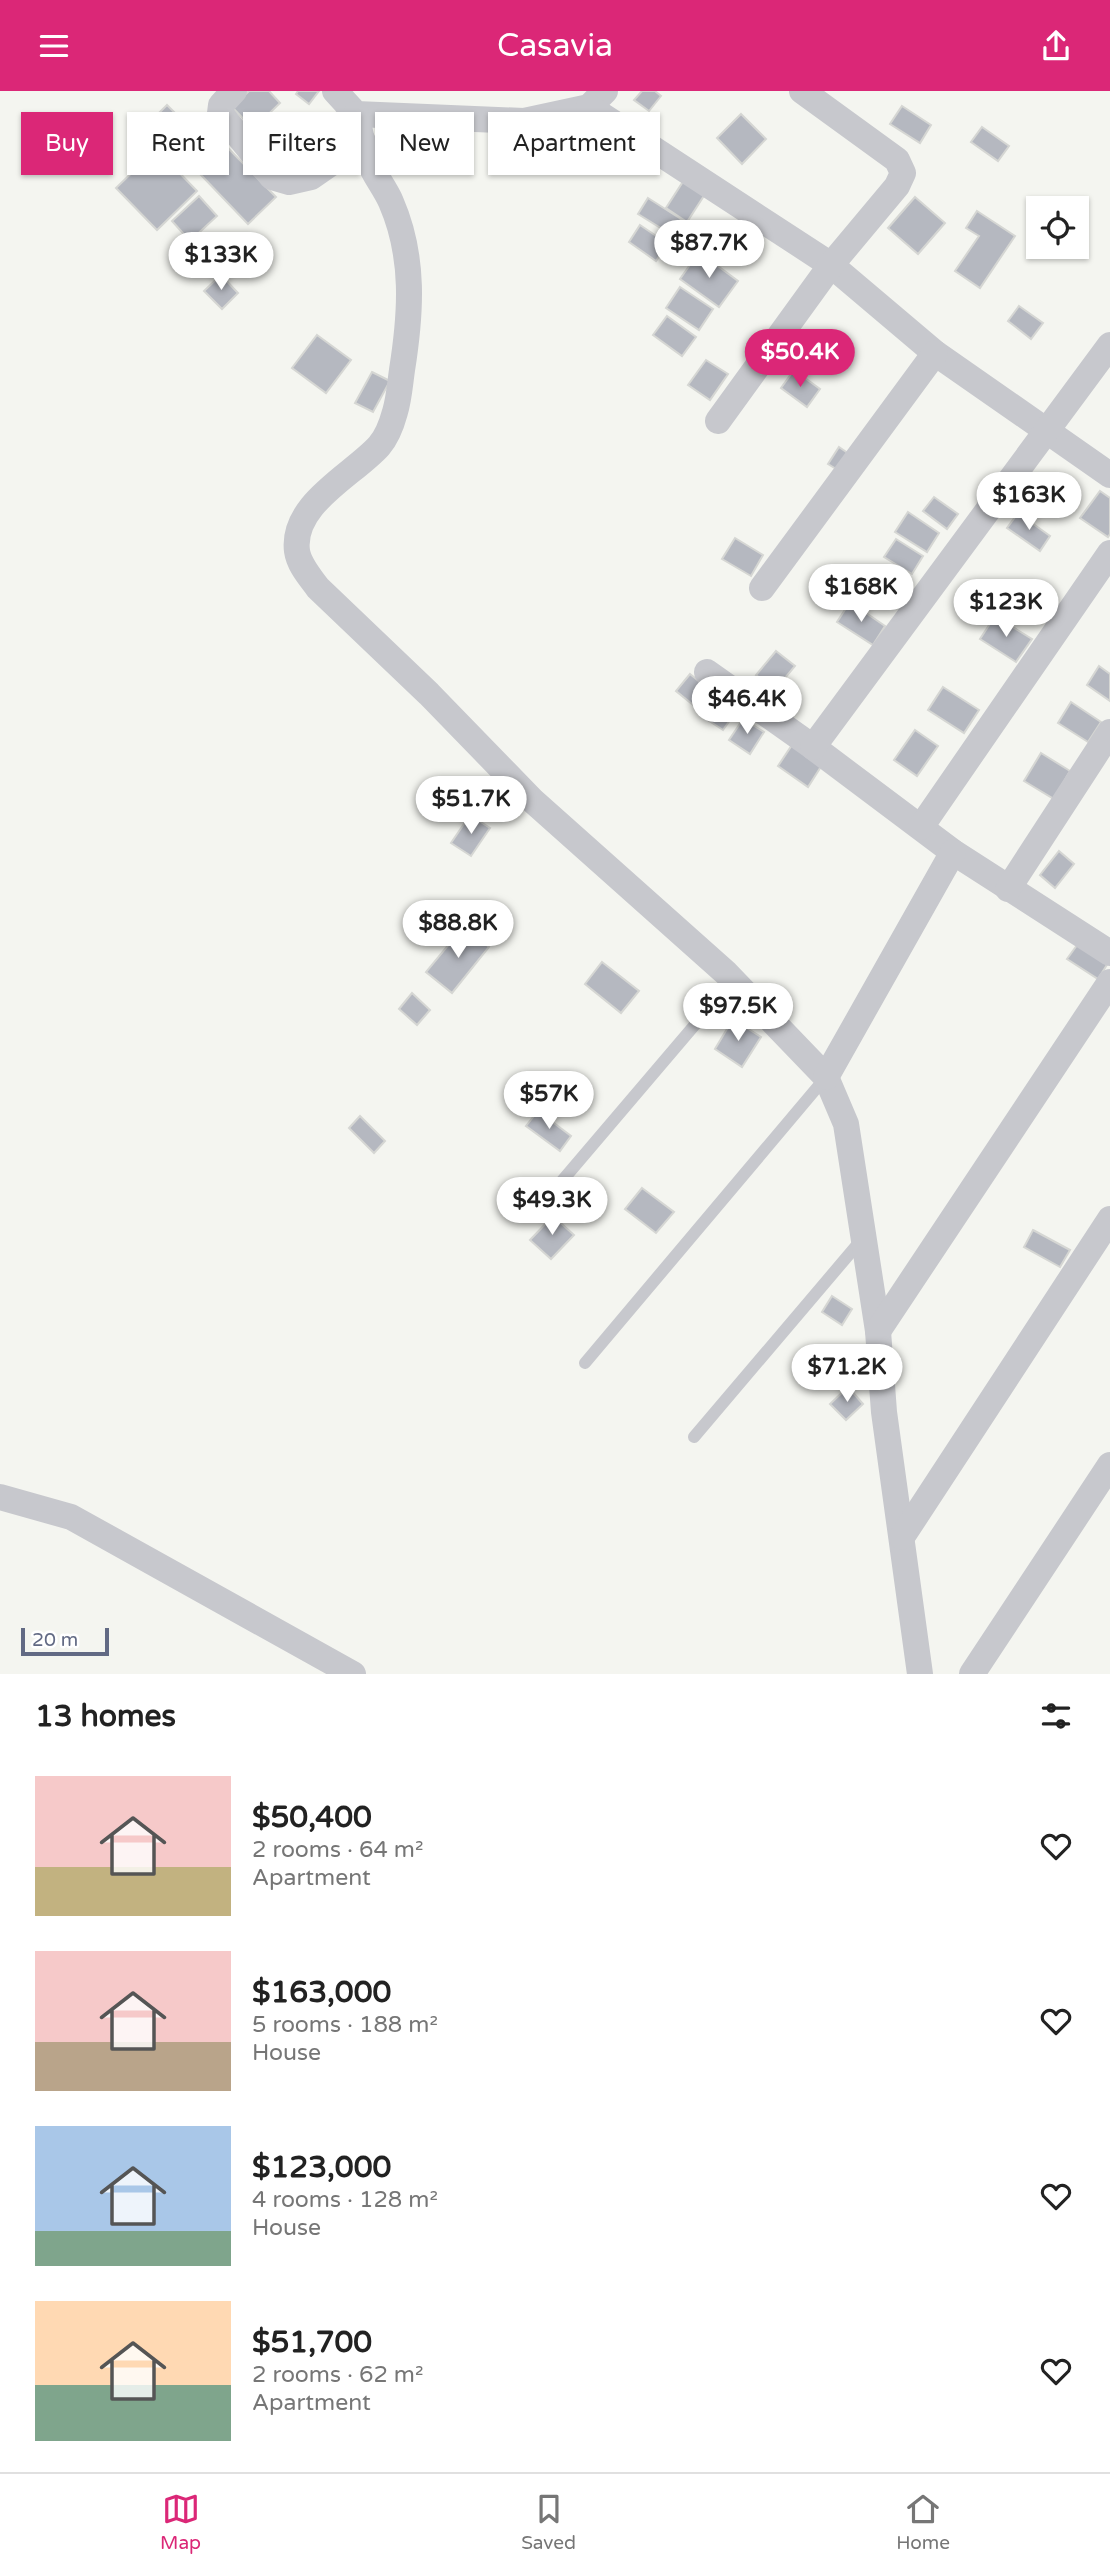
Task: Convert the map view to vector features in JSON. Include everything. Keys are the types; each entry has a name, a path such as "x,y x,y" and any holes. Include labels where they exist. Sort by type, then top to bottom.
{"street":[{"path":"234,91 221,105 219,113 272,177 289,182 311,177 363,141"},
{"path":"335,91 354,112"},
{"path":"718,421 831,265 897,186 903,173 897,160 802,91"},
{"path":"361,114 524,121 597,99 831,265 936,353 1110,475"},
{"path":"361,133 367,159 391,203 408,264 408,325 396,411 390,428 379,445 327,489 306,517 299,530 297,552 304,570 318,588 429,694 533,801 733,980 826,1077 846,1124 878,1331 884,1412 920,1674"},
{"path":"813,747 1110,345"},
{"path":"762,588 936,353"},
{"path":"921,827 1110,553"},
{"path":"707,672 953,852 1110,953"},
{"path":"1008,889 1110,732"},
{"path":"826,1077 953,852"},
{"path":"878,1331 1110,982"},
{"path":"902,1537 1110,1219"},
{"path":"972,1674 1110,1465"},
{"path":"0,1497 71,1517 353,1674"}],"lane":[{"path":"550,1195 733,980"},
{"path":"585,1363 826,1077"},
{"path":"694,1437 863,1238"}],"building":[{"path":"249,91 269,91 280,103 271,112 243,112 243,119 232,107"},
{"path":"298,91 319,91 309,104 296,94"},
{"path":"642,91 655,91 661,96 649,111 634,100"},
{"path":"167,105 174,112 160,112"},
{"path":"902,106 931,125 920,143 890,124"},
{"path":"741,114 766,139 742,164 717,138"},
{"path":"982,127 1009,146 998,161 971,142"},
{"path":"229,149 243,163 243,175 254,175 276,197 248,224 201,175 229,175"},
{"path":"129,175 182,175 197,191 157,230 116,188"},
{"path":"686,177 707,191 687,222 666,208"},
{"path":"199,196 217,216 190,241 172,221"},
{"path":"915,197 945,223 918,254 888,228"},
{"path":"648,198 681,219 672,235 638,214"},
{"path":"977,211 1015,236 980,288 955,271 979,236 966,228"},
{"path":"640,225 668,244 656,261 629,242"},
{"path":"699,252 738,281 719,307 680,279"},
{"path":"221,275 238,293 222,309 204,291"},
{"path":"680,287 713,309 699,330 666,308"},
{"path":"1019,306 1043,323 1031,339 1008,321"},
{"path":"667,316 696,337 682,356 653,335"},
{"path":"317,335 351,360 326,393 292,368"},
{"path":"706,360 728,374 710,400 688,385"},
{"path":"794,370 820,389 807,407 781,388"},
{"path":"372,372 390,381 373,412 355,403"},
{"path":"839,447 852,456 841,472 828,464"},
{"path":"1100,491 1110,498 1108,537 1080,518"},
{"path":"934,497 958,514 947,529 923,511"},
{"path":"908,512 939,533 927,552 895,532"},
{"path":"1018,513 1050,536 1040,551 1007,528"},
{"path":"735,538 763,555 751,576 722,559"},
{"path":"896,539 923,556 912,574 884,557"},
{"path":"850,602 885,626 873,645 837,622"},
{"path":"995,616 1032,639 1016,662 980,639"},
{"path":"776,651 795,666 775,690 756,675"},
{"path":"1099,666 1110,674 1110,701 1087,685"},
{"path":"690,674 711,691 697,708 676,691"},
{"path":"943,687 979,710 964,733 928,710"},
{"path":"718,695 738,709 723,730 703,717"},
{"path":"1071,702 1101,722 1088,742 1058,723"},
{"path":"743,719 764,732 750,754 729,740"},
{"path":"915,730 938,746 917,776 894,760"},
{"path":"792,745 822,765 808,787 778,766"},
{"path":"1041,753 1070,771 1054,799 1024,781"},
{"path":"470,815 490,828 471,856 451,843"},
{"path":"1059,851 1074,864 1055,888 1040,875"},
{"path":"464,926 489,947 452,993 426,972"},
{"path":"1080,941 1110,960 1098,979 1067,959"},
{"path":"602,962 639,991 621,1013 585,984"},
{"path":"412,993 430,1010 417,1025 399,1009"},
{"path":"733,1019 761,1037 742,1067 715,1049"},
{"path":"538,1111 571,1136 560,1151 526,1126"},
{"path":"360,1116 385,1141 374,1153 349,1128"},
{"path":"642,1188 674,1212 656,1233 625,1209"},
{"path":"553,1216 574,1235 551,1259 530,1240"},
{"path":"1033,1230 1070,1250 1060,1267 1024,1247"},
{"path":"832,1296 852,1309 842,1325 822,1312"},
{"path":"848,1387 863,1404 846,1420 830,1404"}]}
